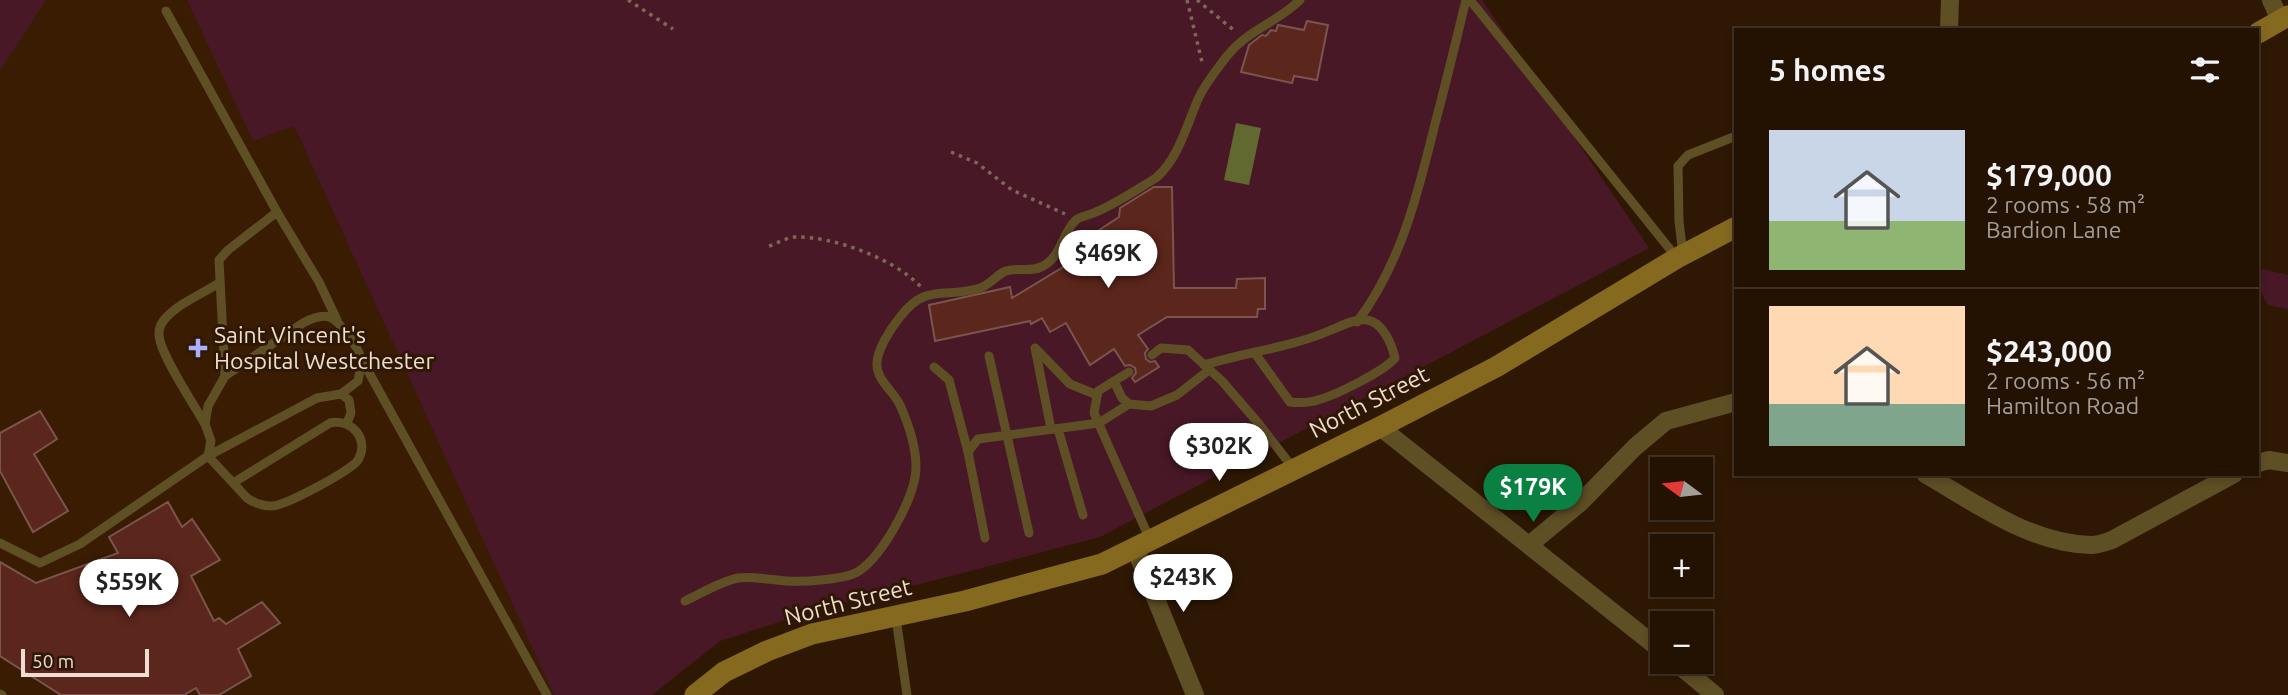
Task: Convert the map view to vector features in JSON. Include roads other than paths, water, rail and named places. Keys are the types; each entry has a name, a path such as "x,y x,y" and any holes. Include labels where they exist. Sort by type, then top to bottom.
{"street":[{"path":"1949,28 1950,0"},
{"path":"2259,32 2284,18 2271,0"},
{"name":"North Street","path":"695,695 724,672 767,650 812,634 965,601 1102,564 1496,367 1680,257 1734,228"},
{"path":"1529,545 1581,502 1635,447 1666,421 1734,403"},
{"path":"1380,427 1650,641"},
{"path":"2259,463 2269,460 2288,463"},
{"path":"1929,476 2024,529 2056,540 2093,546 2112,540 2230,476"},
{"path":"1143,544 1195,695"},
{"path":"1687,674 1706,692"}],"lane":[{"path":"685,601 739,578 789,581 847,576 858,572 879,551 910,495 916,468 915,452 901,406 878,373 876,363 899,318 926,294 969,290 992,283 1007,271 1032,270 1043,266 1055,257 1077,220 1133,192 1164,171 1206,86 1243,37 1275,20 1300,0"},
{"path":"1469,0 1680,257"},
{"path":"1357,321 1373,301 1400,246 1426,163 1469,0"},
{"path":"166,11 277,212 320,282 337,320 355,344 547,695"},
{"path":"1680,257 1678,166 1688,155 1734,137"},
{"path":"225,376 219,260 277,212"},
{"path":"208,456 211,441 205,424 168,359 160,341 159,330 164,320 179,308 219,283"},
{"path":"205,424 208,407 225,376 314,317 324,316 337,320"},
{"path":"1114,381 1122,398 1129,404 1151,406 1177,395 1207,368 1254,352 1303,342 1348,323 1368,320 1380,327 1395,358 1386,368 1320,400 1303,403 1290,402 1254,352"},
{"path":"1083,515 1054,429 1035,348 1070,384 1097,395"},
{"path":"1152,355 1161,348 1188,350 1259,424 1294,470"},
{"path":"989,356 1029,533"},
{"path":"0,543 40,564 80,544 208,456 317,398 341,394 358,381 362,360"},
{"path":"934,367 949,380 968,452 985,538"},
{"path":"1129,372 1101,387 1094,413 1143,544"},
{"path":"341,394 349,400 351,413 347,423"},
{"path":"968,452 978,439 1098,423 1129,404"},
{"path":"208,456 233,483 253,502 272,506 292,501 354,465 359,459 361,442 354,428 347,423 330,423 233,483"},
{"path":"896,616 907,695"}],"place":[{"name":"Saint Vincent's Hospital Westchester","path":"198,348"}]}
